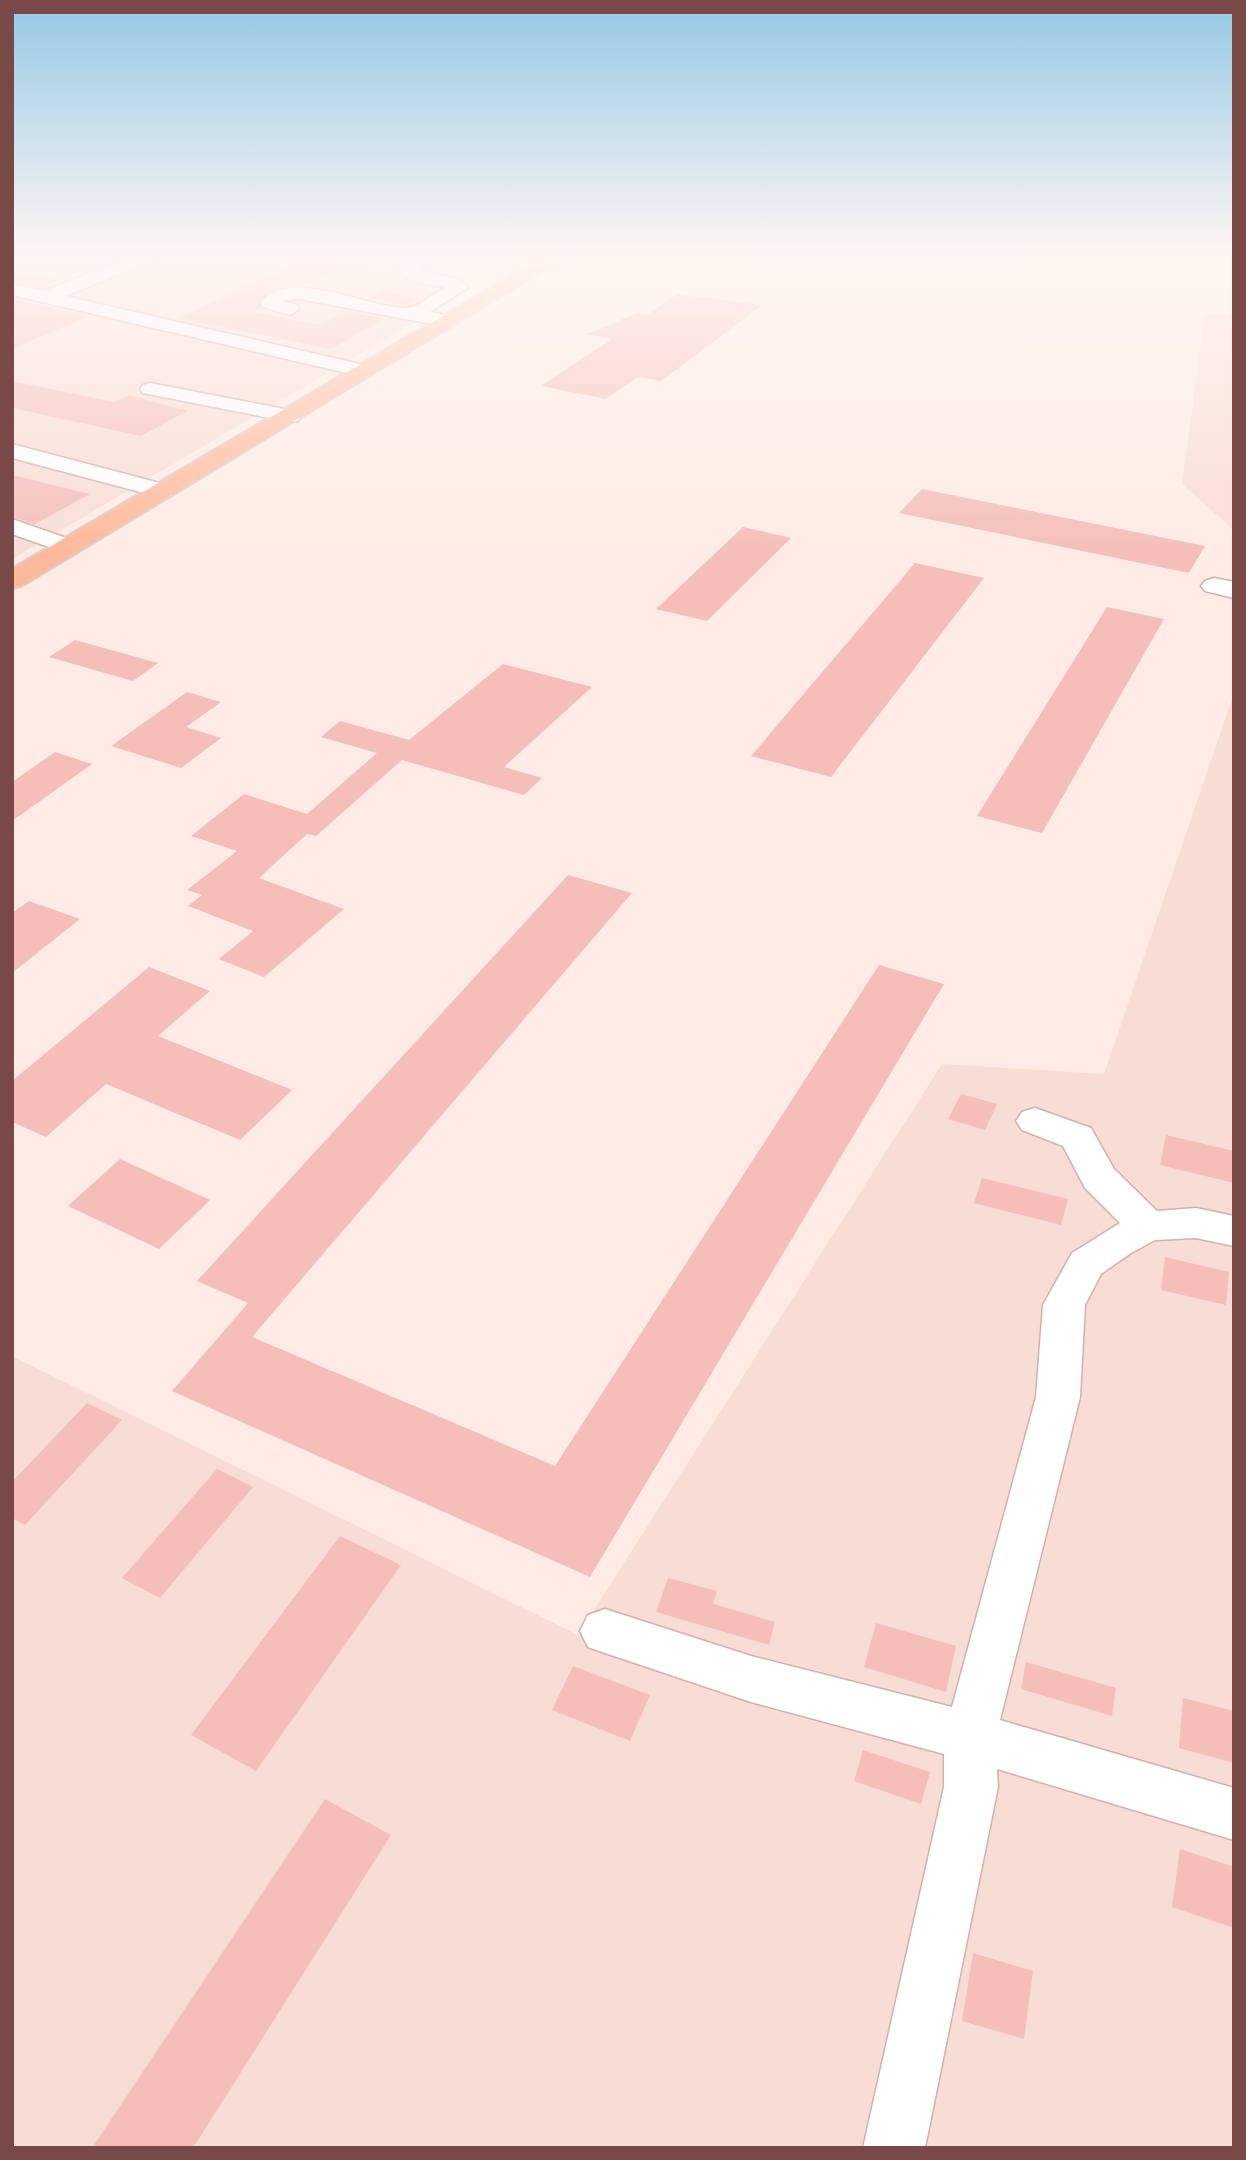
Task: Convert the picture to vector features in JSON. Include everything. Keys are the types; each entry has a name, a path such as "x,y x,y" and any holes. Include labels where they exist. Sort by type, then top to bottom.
{"main road":[{"path":"12,580 390,356"}],"street":[{"path":"300,356 364,371"},
{"path":"150,389 290,416"},
{"path":"12,450 163,491"},
{"path":"12,526 66,546"},
{"path":"1035,1121 1078,1137 1099,1178 1148,1226"},
{"path":"894,2148 971,1787 970,1736 1058,1397 1065,1305 1086,1264 1116,1242 1148,1226 1196,1223 1234,1231"},
{"path":"605,1631 751,1679 970,1736 1234,1814"}],"shaded area":[{"path":"12,356 357,356 12,559"},
{"path":"1199,356 1234,356 1234,530 1182,484"},
{"path":"1234,693 1234,2148 12,2148 12,1356 578,1635 942,1064 1104,1074"}],"building":[{"path":"586,356 694,356 661,381 638,377 606,399 541,386"},
{"path":"12,381 114,402 130,395 187,411 141,436 12,408"},
{"path":"12,475 90,494 35,524 12,517"},
{"path":"922,489 1205,546 1189,573 899,513"},
{"path":"743,527 791,538 707,621 656,609"},
{"path":"915,563 984,578 831,777 751,756"},
{"path":"1107,607 1164,619 1042,833 977,816"},
{"path":"75,640 158,663 133,681 49,657"},
{"path":"503,664 592,687 504,767 542,778 524,795 402,760 316,836 307,834 259,878 344,909 264,977 219,959 253,931 188,906 202,895 187,890 237,851 191,836 244,794 307,814 377,753 321,737 340,721 409,740"},
{"path":"187,692 221,702 186,727 221,738 181,768 111,746"},
{"path":"55,752 92,764 12,821 12,782"},
{"path":"568,875 632,893 252,1337 555,1466 879,965 944,984 590,1577 172,1391 248,1303 197,1281"},
{"path":"29,901 80,919 12,973 12,913"},
{"path":"149,967 210,991 158,1036 292,1090 240,1140 106,1084 46,1137 12,1122 12,1081"},
{"path":"961,1094 997,1104 985,1130 948,1119"},
{"path":"1166,1135 1234,1151 1234,1183 1160,1165"},
{"path":"120,1159 210,1200 159,1249 68,1206"},
{"path":"982,1178 1068,1199 1061,1225 974,1203"},
{"path":"1165,1257 1229,1272 1226,1305 1161,1290"},
{"path":"87,1403 122,1420 25,1525 12,1518 12,1482"},
{"path":"217,1469 253,1487 160,1598 122,1578"},
{"path":"340,1536 401,1565 256,1771 191,1735"},
{"path":"668,1578 717,1591 713,1604 775,1622 769,1645 656,1612"},
{"path":"876,1623 956,1646 946,1692 864,1667"},
{"path":"1026,1662 1116,1688 1112,1716 1021,1689"},
{"path":"573,1666 650,1695 630,1741 552,1710"},
{"path":"1183,1698 1234,1711 1234,1763 1179,1748"},
{"path":"863,1750 930,1772 921,1804 854,1781"},
{"path":"325,1799 391,1835 193,2148 92,2148"},
{"path":"1180,1849 1234,1867 1234,1928 1172,1907"},
{"path":"973,1953 1033,1971 1024,2039 962,2021"}]}
